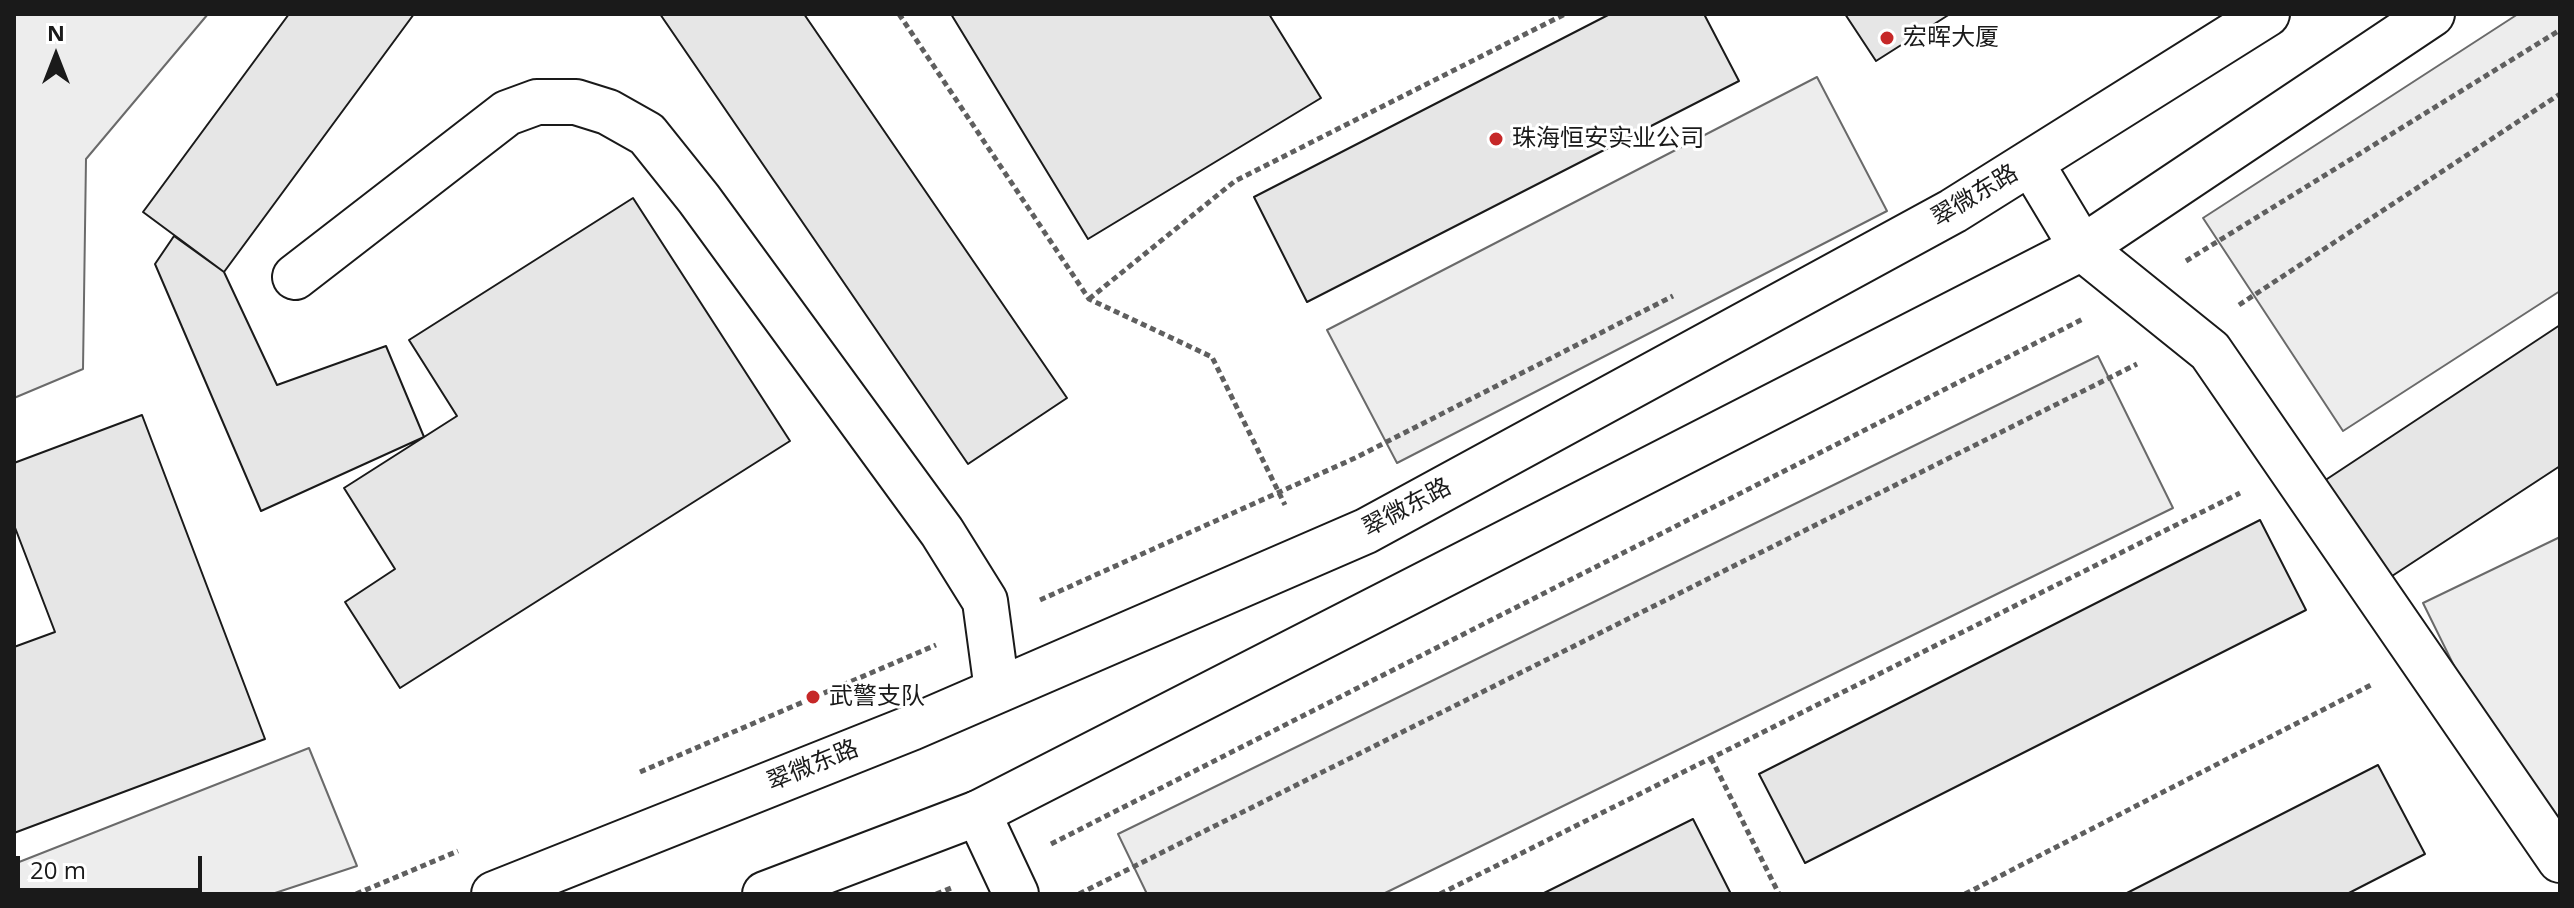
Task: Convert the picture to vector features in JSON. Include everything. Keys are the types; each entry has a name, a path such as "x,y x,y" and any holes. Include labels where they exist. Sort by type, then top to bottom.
{"main road":[{"name":"翠微东路","path":"494,894 911,728 1366,531 1953,211 2267,14"},
{"path":"765,894 978,813 2082,248 2432,14"},
{"path":"295,277 507,113 537,102 576,102 608,112 647,134 699,199 942,532 985,601 997,690"},
{"path":"2031,163 2082,248 2210,351 2560,860"},
{"path":"978,813 1016,894"}],"path":[{"path":"899,14 1089,299 1212,357 1309,556"},
{"path":"1089,299 1235,181 1565,14"},
{"path":"1079,894 2191,337 2560,94"},
{"path":"640,772 1279,494 1676,295"},
{"path":"1440,894 2290,468"},
{"path":"1965,894 2421,659"},
{"path":"1711,758 1779,894"},
{"path":"356,894 466,847"}],"shaded area":[{"path":"14,14 208,14 86,159 83,369 14,398"},
{"path":"2518,14 2560,14 2560,291 2343,431 2203,218"},
{"path":"1817,77 1887,211 1397,463 1327,330"},
{"path":"2098,356 2173,508 1383,894 1147,894 1118,834"},
{"path":"2560,537 2560,818 2535,830 2423,603"},
{"path":"309,748 357,866 272,894 14,894 14,864"}],"building":[{"path":"289,14 414,14 224,272 143,212"},
{"path":"660,14 804,14 1067,398 968,464"},
{"path":"951,14 1269,14 1321,98 1088,239"},
{"name":"珠海恒安实业公司","path":"1610,14 1704,14 1739,81 1307,302 1254,197"},
{"name":"宏晖大厦","path":"1845,14 1950,14 1876,61"},
{"path":"633,198 790,441 400,688 345,602 395,569 344,488 457,416 409,340"},
{"path":"174,236 224,272 277,385 386,346 424,437 261,511 155,264"},
{"path":"2560,325 2560,466 2389,578 2324,481"},
{"path":"142,415 265,739 14,833 14,647 55,632 14,525 14,463"},
{"path":"2260,520 2306,610 1805,863 1759,774"},
{"path":"2378,765 2425,854 2347,894 2125,894"},
{"path":"1693,819 1731,894 1542,894"}],"place":[{"name":"宏晖大厦","path":"1887,38"},
{"name":"珠海恒安实业公司","path":"1496,139"},
{"name":"武警支队","path":"813,697"}]}
